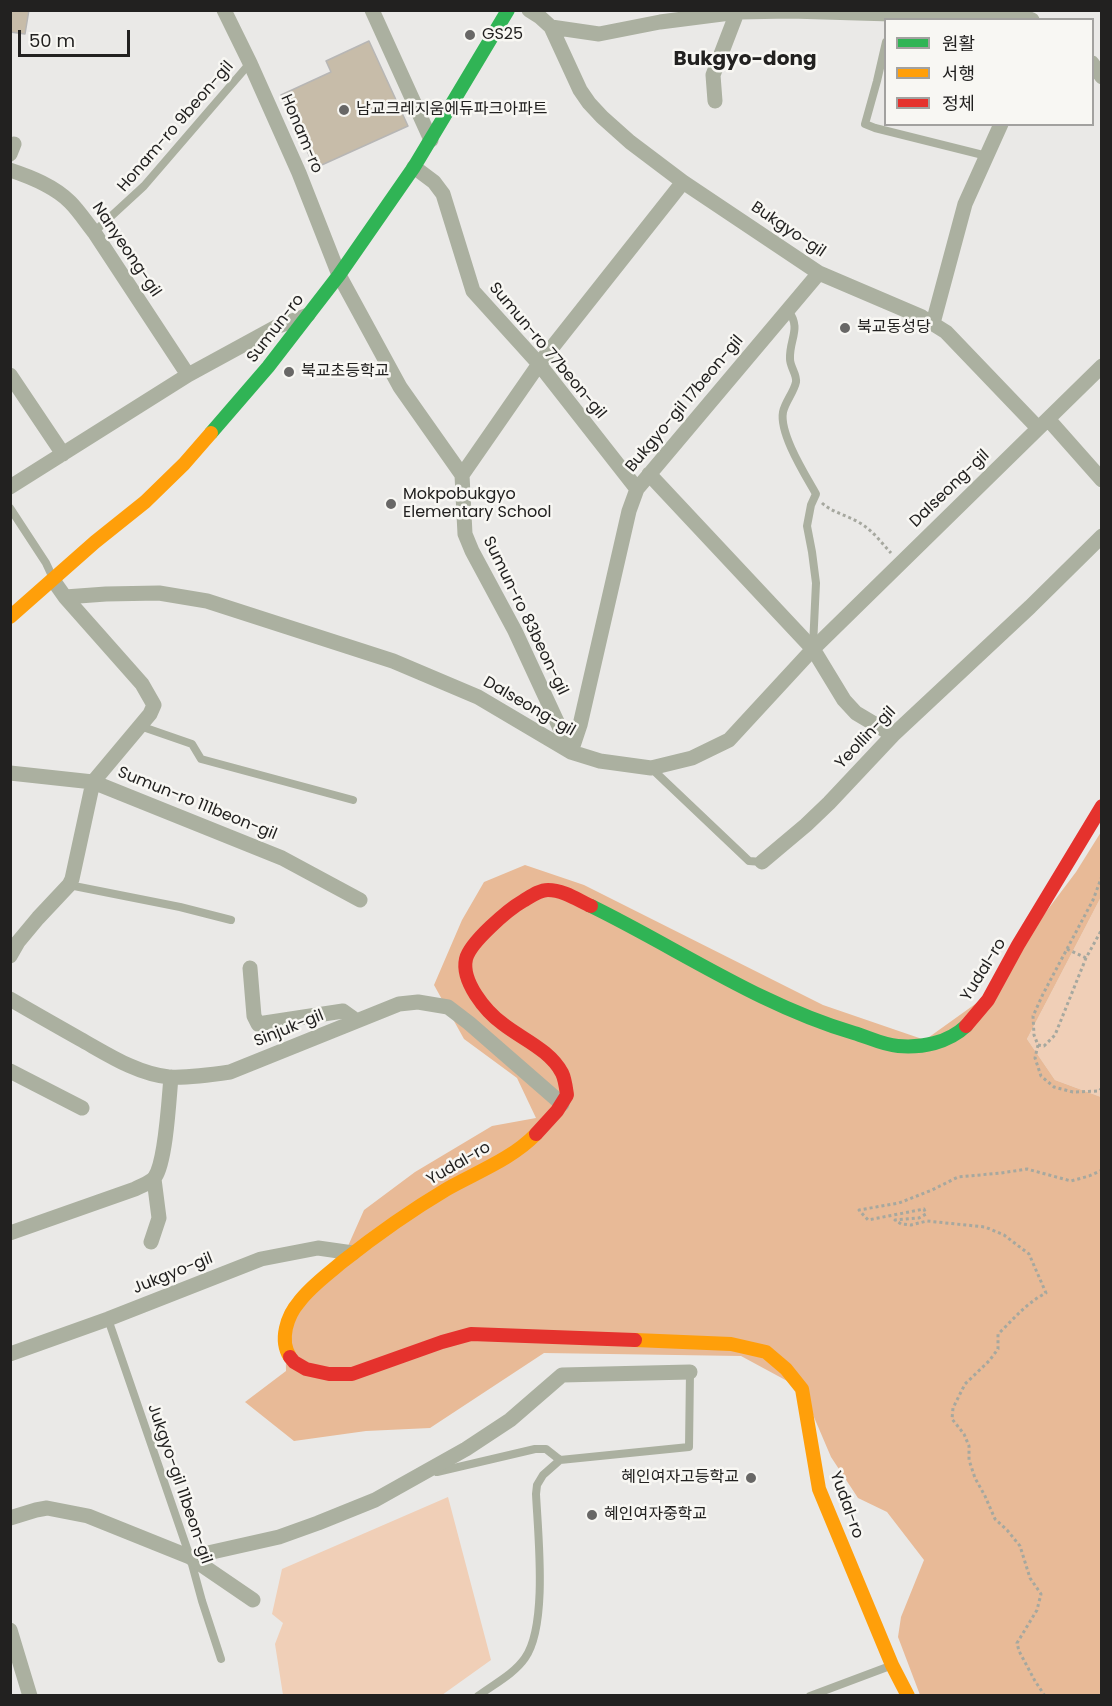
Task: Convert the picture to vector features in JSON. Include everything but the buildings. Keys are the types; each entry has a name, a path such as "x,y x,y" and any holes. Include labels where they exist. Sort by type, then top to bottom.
{"street":[{"name":"Honam-ro","path":"224,10 299,173 339,275"},
{"path":"372,10 431,140"},
{"name":"Sumun-ro","path":"10,617 95,542 145,502 184,465 268,367 339,275 414,167 508,10"},
{"path":"541,16 599,34 660,22 738,11 790,11 891,17 1027,18"},
{"path":"715,101 712,75 738,11"},
{"name":"Bukgyo-gil","path":"541,16 589,103 630,142 683,182 819,273 933,323 946,332 1101,480"},
{"path":"933,323 965,204 1000,126"},
{"name":"Sumun-ro 77beon-gil","path":"414,167 434,182 443,194 473,291 539,364 637,489"},
{"name":"Nanyeong-gil","path":"10,170 43,184 69,201 94,232 188,375"},
{"path":"339,275 400,387 462,475 539,364 683,182"},
{"name":"Bukgyo-gil 17beon-gil","path":"571,752 580,725 629,511 637,489 819,273"},
{"path":"10,487 188,375 276,327 308,315"},
{"name":"Dalseong-gil","path":"64,597 159,594 207,601 393,661 478,697 571,752 600,761 651,768 692,758 729,740 813,649 1101,366"},
{"path":"10,375 63,454"},
{"path":"650,474 813,649 844,700 856,713 892,735"},
{"name":"Sumun-ro 83beon-gil","path":"462,475 465,534 515,631 571,752"},
{"name":"Yeollin-gil","path":"762,862 829,804 892,735 1030,607 1101,537"},
{"path":"10,956 18,942 69,885 93,782 150,714 154,705 142,684 64,597 53,580"},
{"name":"Sumun-ro 111beon-gil","path":"10,773 93,782 282,858 360,900"},
{"name":"Yudal-ro","path":"909,1695 892,1665 819,1489 802,1389 786,1369 766,1352 731,1344 471,1334 352,1374 328,1374 306,1369 294,1362 287,1352 284,1332 297,1304 313,1286 377,1234 446,1190 495,1164 527,1143 557,1112 567,1095 563,1074 549,1056 500,1022 480,1001 467,978 466,959 472,946 511,908 535,894 548,890 566,894 619,920 751,993 829,1026 897,1046 925,1045 947,1040 964,1028 988,1000 1101,806"},
{"path":"250,969 254,1016 258,1024 343,1011 357,1021"},
{"name":"Sinjuk-gil","path":"10,999 137,1069 171,1077 208,1076 230,1072 399,1004 418,1002 448,1007 562,1104"},
{"path":"10,1071 82,1108"},
{"path":"151,1242 159,1218 154,1179 162,1158 171,1077"},
{"path":"10,1233 135,1189 154,1179"},
{"name":"Jukgyo-gil","path":"10,1354 108,1319 261,1259 318,1248 353,1253"},
{"path":"190,1557 279,1537 375,1500 466,1449 510,1420 562,1375 690,1372"},
{"path":"10,1518 47,1508 88,1516 190,1557 253,1600"},
{"path":"10,1630 30,1695"}],"lane":[{"path":"884,47 865,124 987,156"},
{"name":"Honam-ro 9beon-gil","path":"94,232 144,186 250,63"},
{"path":"788,310 794,318 795,326 790,360 796,381 783,413 784,424 800,466 816,494 811,505 807,526 816,583 813,649"},
{"path":"10,508 45,563 53,580"},
{"path":"140,726 192,744 201,759 353,801"},
{"name":"Yeollin-gil","path":"651,768 749,861 762,862"},
{"path":"69,885 180,907 231,920"},
{"name":"Jukgyo-gil 11beon-gil","path":"108,1319 190,1557 221,1659"},
{"path":"478,1695 517,1668 534,1642 537,1629 540,1570 536,1494 537,1485 543,1475 560,1460 689,1447 690,1372"},
{"path":"418,1476 536,1449 546,1449 560,1460"},
{"path":"810,1695 892,1665"}],"path":[{"path":"816,494 822,504 833,512 861,524 873,533 901,562"},
{"path":"1101,876 1093,900 1033,1016 1034,1035 1038,1045 1035,1058 1041,1076 1054,1087 1072,1092 1098,1091 1101,1088"},
{"path":"1038,1045 1044,1046 1055,1035 1086,958 1101,929"},
{"path":"1067,949 1086,958"},
{"path":"1045,1695 1030,1671 1017,1643 1037,1610 1041,1594 1030,1578 1020,1546 995,1519 975,1478 969,1460 969,1446 964,1434 952,1419 953,1408 965,1384 998,1349 998,1335 1019,1311 1046,1293 1029,1254 1004,1235 985,1227 927,1221 911,1225 901,1224 895,1220 919,1218 926,1214 924,1209 868,1220 859,1210 899,1203 958,1177 1027,1169 1071,1180 1089,1176 1101,1170"}],"shaded area":[{"path":"1101,832 1101,897 1027,1039 1055,1080 1101,1097 1101,1695 920,1695 898,1637 901,1617 924,1560 887,1512 858,1498 831,1457 802,1389 741,1356 544,1353 430,1428 366,1431 294,1441 245,1402 286,1371 285,1310 340,1264 364,1210 415,1172 492,1126 536,1118 517,1078 464,1039 434,985 462,920 484,882 525,865 584,885 823,1005 925,1040 978,1002 1076,872"},
{"path":"1101,897 1101,1097 1055,1080 1027,1039"},
{"path":"448,1497 491,1660 442,1695 283,1695 275,1644 283,1623 272,1614 282,1569"}],"traffic: fast":[{"path":"211,433 268,367 339,275 414,167 508,10"},
{"path":"591,906 752,992 819,1021 881,1043 898,1046 925,1045 951,1037 966,1026"}],"traffic: slow":[{"path":"10,617 95,542 145,502 184,464 211,433"},
{"path":"290,1357 285,1343 288,1321 295,1308 314,1286 355,1252 406,1215 447,1189 505,1158 536,1134"},
{"path":"635,1340 731,1344 766,1352 786,1369 802,1389 819,1489 892,1665 908,1696"}],"traffic: jam":[{"path":"966,1026 988,1000 1018,945 1102,806"},
{"path":"536,1134 557,1111 567,1095 563,1075 550,1058 503,1024 482,1004 467,977 466,959 475,944 500,918 538,892 545,890 559,892 591,906"},
{"path":"290,1357 306,1369 329,1374 352,1374 471,1334 635,1340"}],"place":[{"name":"GS25","path":"470,35"},
{"name":"남교크레지움에듀파크아파트","path":"344,110"},
{"name":"북교동성당","path":"845,328"},
{"name":"북교초등학교","path":"289,372"},
{"name":"Mokpobukgyo Elementary School","path":"391,504"},
{"name":"혜인여자고등학교","path":"751,1478"},
{"name":"혜인여자중학교","path":"592,1515"}],"district":[{"name":"Bukgyo-dong","path":"745,60"}]}
